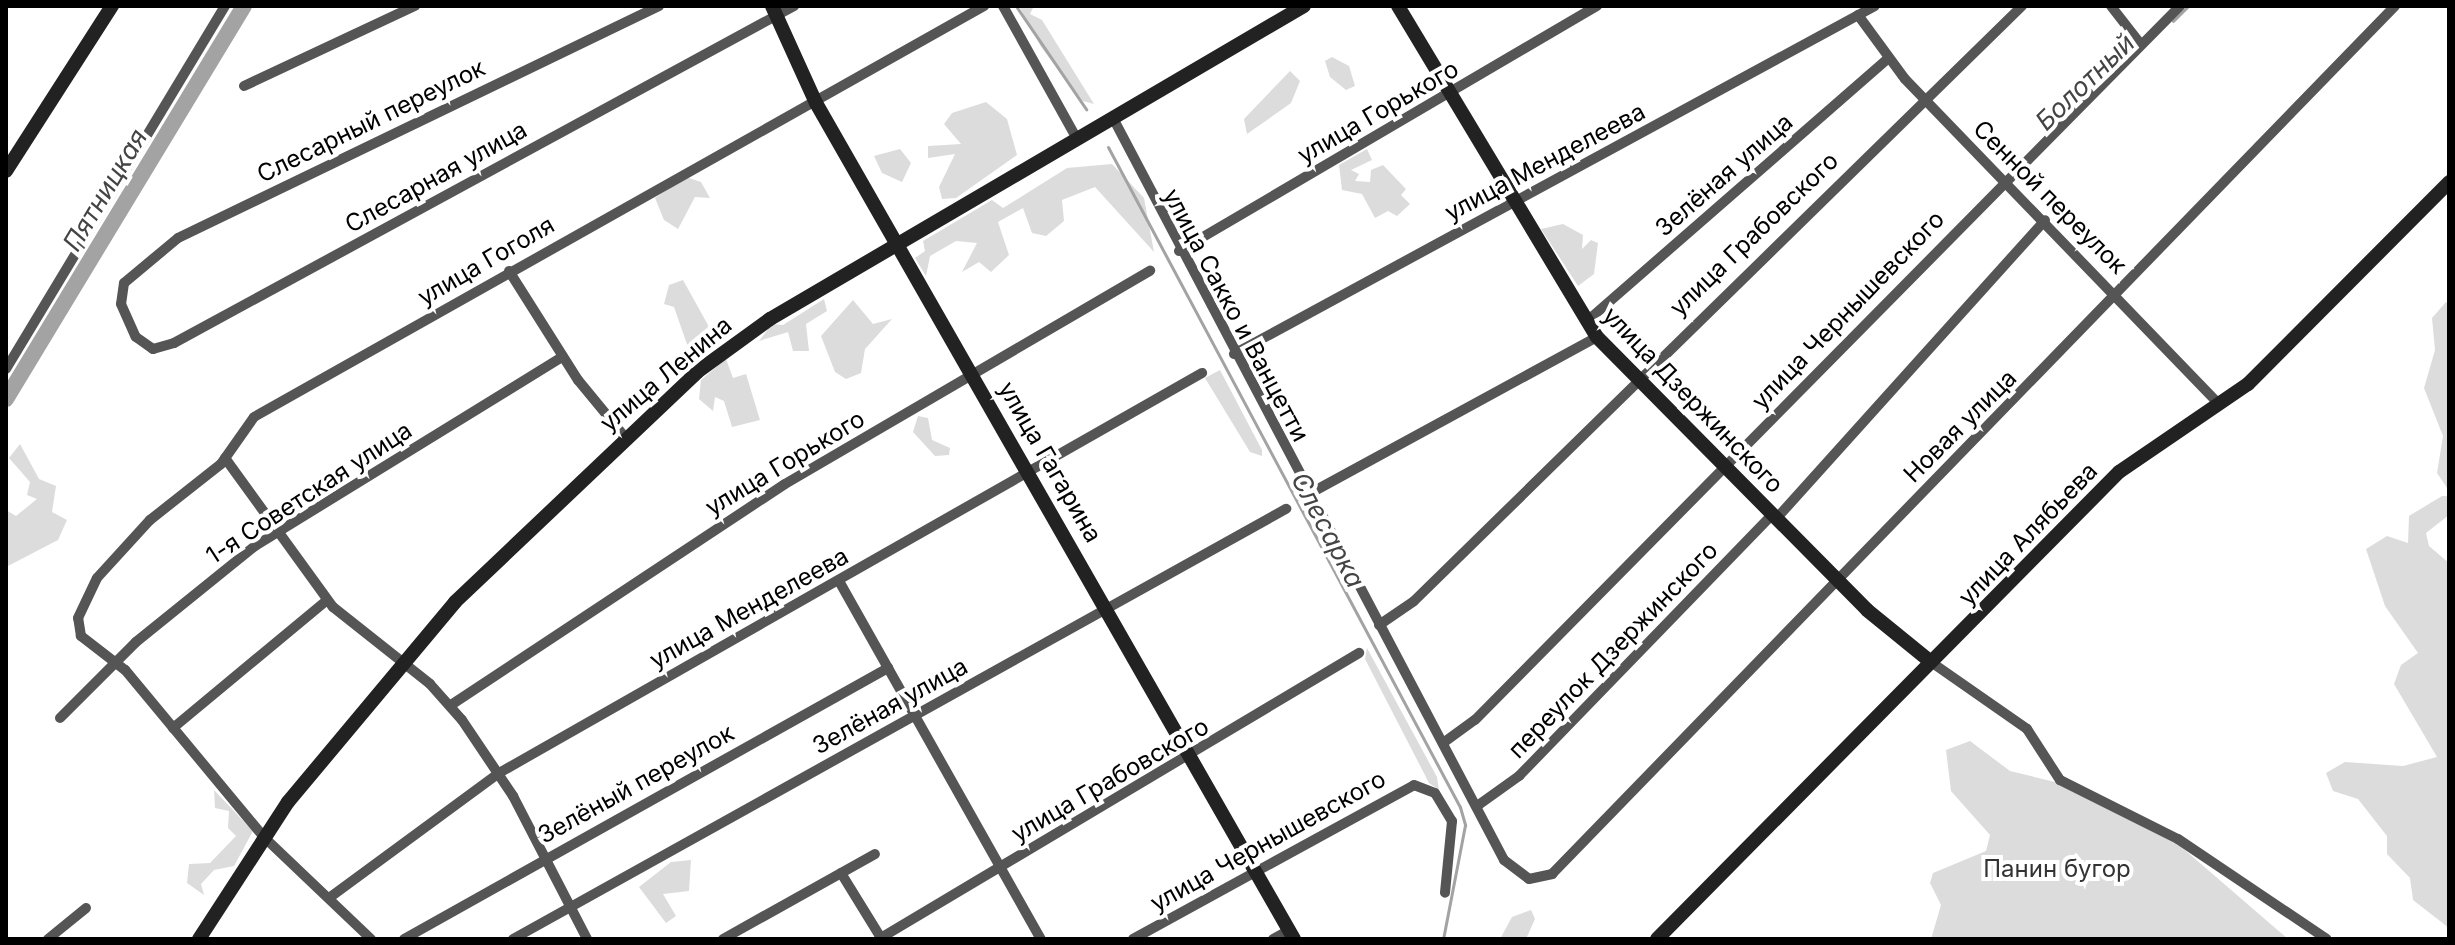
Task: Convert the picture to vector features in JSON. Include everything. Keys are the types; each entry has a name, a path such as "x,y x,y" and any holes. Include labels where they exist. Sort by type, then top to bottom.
{"main road":[{"path":"6,171 112,6"},
{"name":"улица Ленина","path":"199,939 263,836 403,664 498,555 625,437 745,335 1304,6"},
{"name":"улица Дзержинского","path":"1398,6 1513,203 1597,337 1634,378 1835,578 1931,662"},
{"name":"улица Гагарина","path":"774,11 816,103 1031,472 1291,934"},
{"name":"улица Алябьева","path":"1657,939 2119,472 2261,373 2449,182"}],"street":[{"path":"6,369 225,6"},
{"path":"244,86 415,6"},
{"name":"Слесарный переулок","path":"121,297 134,270 193,230 659,6"},
{"name":"Слесарная улица","path":"121,297 142,343 174,343 774,11 794,6"},
{"name":"улица Гоголя","path":"118,662 78,628 85,599 113,558 225,458 254,417 984,6"},
{"path":"1003,6 1077,139"},
{"name":"улица Горького","path":"1179,251 1597,6"},
{"name":"улица Менделеева","path":"1234,354 1875,6"},
{"name":"улица Грабовского","path":"1379,625 1414,601 1634,378 2022,6"},
{"path":"2111,6 2139,42"},
{"name":"улица Чернышевского","path":"1443,743 1475,720 2003,179 2139,42 2180,6"},
{"name":"Новая улица","path":"1552,874 1835,578 2118,293 2395,6"},
{"name":"Сенной переулок","path":"1858,15 1888,59 1925,99 2118,293 2219,404"},
{"name":"Зелёная улица","path":"1586,322 1888,59"},
{"name":"улица Сакко и Ванцетти","path":"1113,118 1307,495 1510,870 1529,879 1552,874"},
{"name":"переулок Дзержинского","path":"1477,806 1519,776 1774,517 2045,220"},
{"path":"509,271 562,357 625,437"},
{"name":"улица Горького","path":"451,705 595,604 973,374 1150,271"},
{"path":"1307,495 1597,337"},
{"name":"1-я Советская улица","path":"60,718 190,596 281,529 562,357"},
{"name":"улица Менделеева","path":"329,898 499,773 1202,373"},
{"path":"225,458 281,529 327,600 451,705 499,773 587,939"},
{"name":"Зелёная улица","path":"513,939 1286,509"},
{"path":"839,581 1041,939"},
{"path":"173,728 327,600"},
{"name":"улица Грабовского","path":"880,938 1359,653"},
{"path":"118,662 263,836 371,939"},
{"path":"1931,662 2027,729 2060,780 2178,839 2327,939"},
{"name":"Зелёный переулок","path":"404,939 545,856 888,668"},
{"name":"улица Чернышевского","path":"1133,939 1403,790 1425,786 1452,821 1445,893"},
{"path":"723,939 875,854"},
{"path":"841,873 880,938"},
{"path":"48,939 86,908"},
{"path":"1273,939 1291,934"}],"green space":[{"path":"1019,6 1034,6 1030,14 1042,20 1094,104 1083,101 1041,47"},
{"path":"1332,57 1349,66 1355,86 1346,90 1330,77 1325,61"},
{"path":"1290,71 1300,81 1291,103 1247,134 1244,119"},
{"path":"986,102 1007,119 1017,155 956,198 942,199 939,187 955,154 928,158 928,146 961,144 944,124 952,113"},
{"path":"900,149 911,163 902,182 882,173 874,156"},
{"path":"1367,149 1372,160 1351,170 1359,174 1355,181 1370,182 1371,170 1383,165 1406,189 1401,195 1410,204 1397,216 1388,211 1375,218 1362,194 1342,190 1339,165"},
{"path":"1112,164 1144,198 1154,252 1095,187 1062,200 1064,221 1046,236 1032,233 1023,208 998,222 1009,255 991,272 979,262 962,272 977,243 956,241 930,256 926,276 915,258 925,251 923,241 992,200 1003,208 1067,168"},
{"path":"686,177 701,182 710,198 695,197 678,229 664,220 655,198"},
{"path":"1563,224 1583,235 1582,249 1591,240 1598,243 1594,274 1578,286 1541,229"},
{"path":"683,280 708,325 705,352 695,345 689,350 674,307 664,304 669,285"},
{"path":"824,299 827,311 806,324 809,351 793,351 788,332 759,341 772,324 783,325"},
{"path":"853,300 873,324 892,319 865,349 861,373 846,379 835,372 821,336"},
{"path":"2446,302 2449,305 2449,491 2437,473 2443,436 2424,388 2435,350 2432,318"},
{"path":"726,359 733,378 746,374 760,420 732,427 724,401 715,397 713,411 699,399 701,380"},
{"path":"1220,370 1262,450 1262,456 1250,452 1205,378"},
{"path":"918,416 928,418 932,440 950,448 949,455 935,456 913,432"},
{"path":"20,444 39,479 56,486 52,512 67,520 58,540 6,567 6,510 16,516 37,499 27,495 30,482 9,458"},
{"path":"2442,496 2449,496 2449,515 2426,533 2429,546 2449,563 2449,928 2413,900 2410,878 2387,854 2387,836 2358,799 2333,791 2326,773 2345,762 2403,766 2437,757 2394,684 2401,665 2418,653 2385,606 2366,549 2387,536 2408,543 2409,516"},
{"path":"1367,648 1437,777 1439,790 1429,783 1365,659"},
{"name":"Панин бугор","path":"1970,741 2010,771 2055,782 2179,845 2288,939 1931,939 1941,905 1930,883 1933,873 1986,851 1990,835 1951,791 1946,750"},
{"path":"214,790 253,831 234,866 214,870 201,884 204,895 187,883 189,864 210,863 236,836 228,828 229,811 215,808"},
{"path":"691,860 689,891 663,894 676,916 666,923 639,887 671,862"},
{"path":"1531,910 1535,919 1526,939 1500,939 1512,917"}],"waterway":[{"name":"Пятницкая","path":"6,399 244,6"},
{"name":"Слесарка","path":"1016,6 1086,109"},
{"name":"Болотный","path":"2173,21 2188,6"},
{"name":"Слесарка","path":"1108,147 1460,807 1465,825 1443,939"}]}
